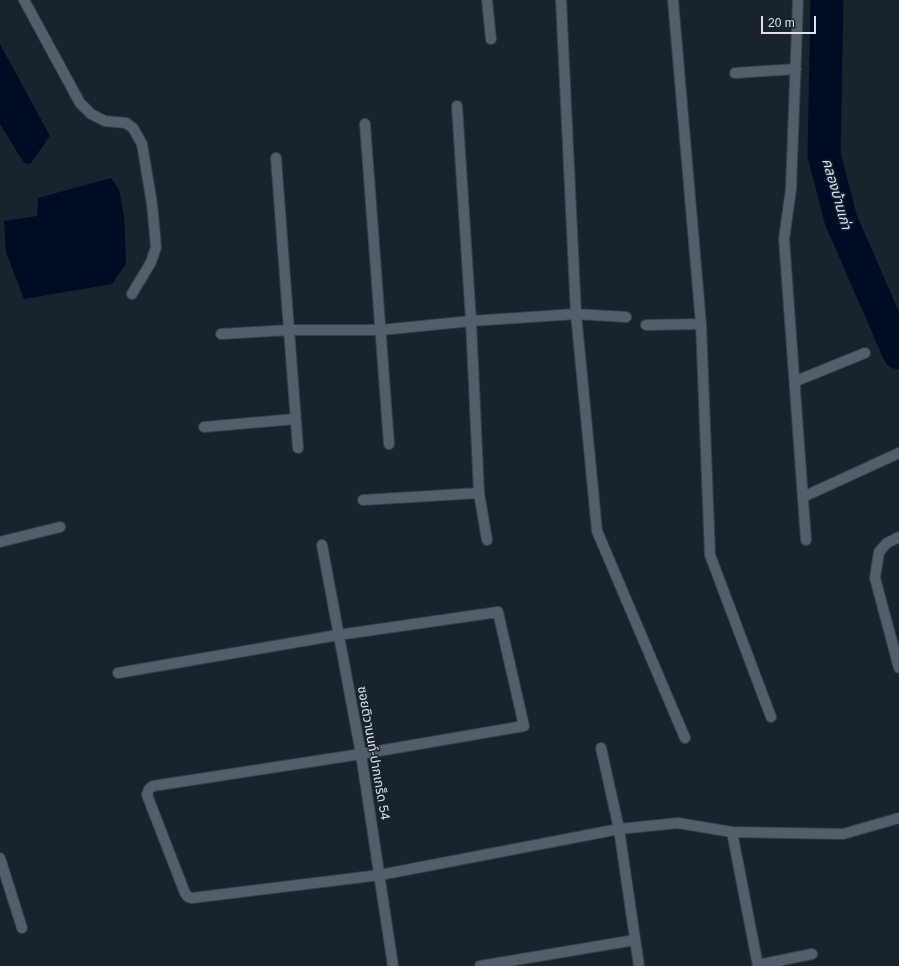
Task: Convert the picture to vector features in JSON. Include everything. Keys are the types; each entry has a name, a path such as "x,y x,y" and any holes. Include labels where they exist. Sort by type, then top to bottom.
{"street":[{"path":"24,0 80,102 91,114 105,121 126,123 133,128 142,144 152,204 156,247 151,262 132,294"},
{"path":"487,0 491,39"},
{"path":"561,0 576,314 597,531 685,738"},
{"path":"673,0 701,324 710,556 771,717"},
{"path":"798,0 791,188 784,239 796,381 806,540"},
{"path":"735,73 796,69"},
{"path":"457,106 471,321 479,493 487,540"},
{"path":"365,124 389,444"},
{"path":"276,158 298,448"},
{"path":"221,334 289,330 381,330 471,321 576,314 626,316"},
{"path":"646,325 701,324"},
{"path":"796,381 866,353"},
{"path":"204,427 295,419"},
{"path":"803,497 899,453"},
{"path":"363,500 479,493"},
{"path":"0,542 60,527"},
{"path":"899,537 887,543 879,552 875,578 899,668"},
{"name":"ซอยติวานนท์-ปากเกร็ด 54","path":"322,545 361,754 393,966"},
{"path":"118,673 338,635 498,612 524,726 361,754 153,786 147,795 188,897 192,898 380,875 619,829 678,823 732,832 843,834 899,818"},
{"path":"601,748 619,829 640,966"},
{"path":"732,832 758,965 812,954"},
{"path":"0,858 22,928"},
{"path":"480,966 635,940"}],"water":[{"path":"0,44 50,136 30,164 24,163 0,124"},
{"path":"111,178 119,190 124,216 126,264 112,284 24,299 6,252 4,221 37,216 38,198"}],"waterway":[{"name":"คลองบ้านเก่า","path":"827,0 824,155 841,220 899,353"}]}
